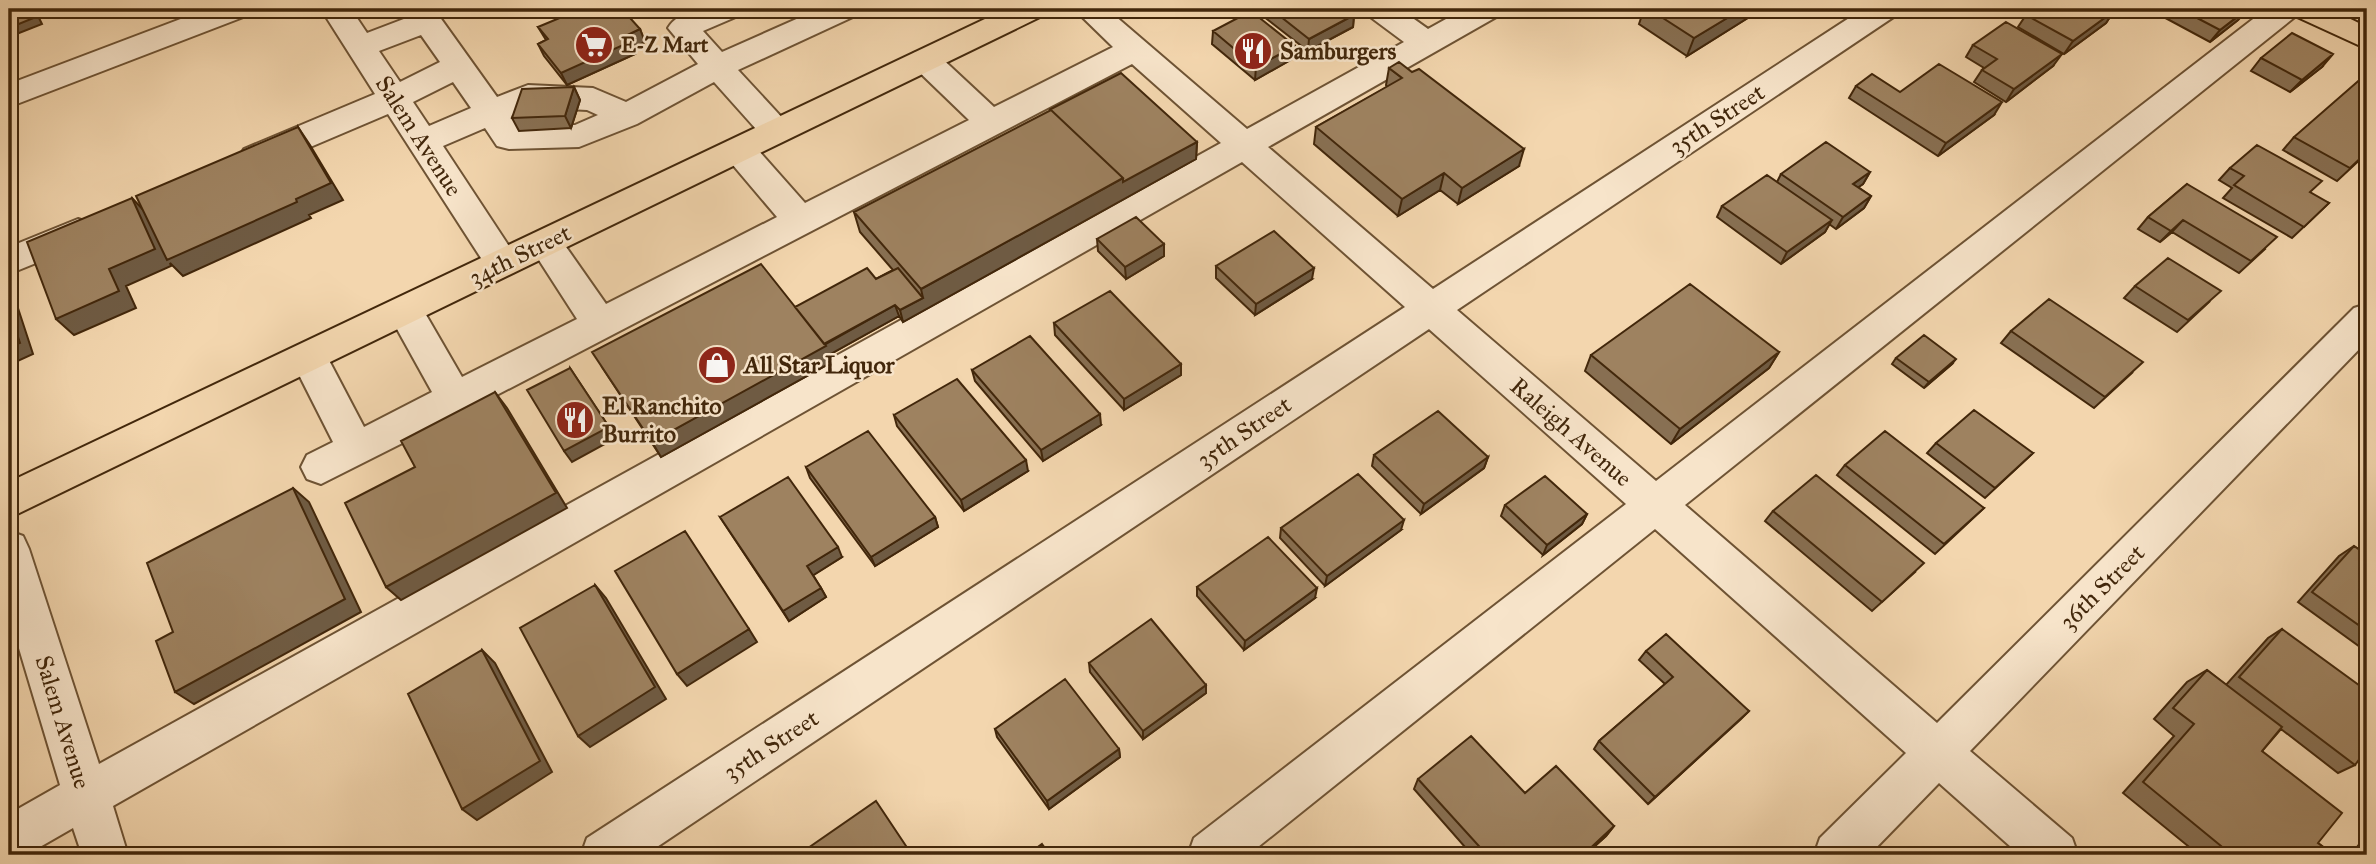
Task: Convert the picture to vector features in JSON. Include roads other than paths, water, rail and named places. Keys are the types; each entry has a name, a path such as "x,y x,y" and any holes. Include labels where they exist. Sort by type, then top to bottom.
{"main road":[{"name":"34th Street","path":"9,501 1031,9"},
{"path":"2304,9 2367,39"}],"street":[{"path":"9,96 235,9"},
{"name":"Salem Avenue","path":"338,9 502,263"},
{"path":"674,18 727,9"},
{"path":"423,142 528,96 593,99 626,116 719,66 844,9"},
{"name":"Raleigh Avenue","path":"1089,9 2055,855"},
{"path":"1380,9 1426,43"},
{"path":"9,839 1487,9"},
{"name":"35th Street","path":"604,855 1884,9"},
{"path":"1211,855 1653,504 2304,9"},
{"path":"361,47 423,15 490,111"},
{"path":"674,18 776,131"},
{"path":"321,467 1135,49"},
{"path":"925,60 991,123"},
{"path":"227,169 394,98 460,65"},
{"path":"739,150 800,221"},
{"path":"9,261 112,218"},
{"path":"545,243 600,324"},
{"path":"405,310 455,398"},
{"name":"36th Street","path":"1837,855 2367,318"},
{"path":"309,357 356,449"},
{"name":"Salem Avenue","path":"9,549 105,855"}],"place":[{"name":"E-Z Mart","path":"594,45"},
{"name":"Samburgers","path":"1253,51"},
{"name":"All Star Liquor","path":"717,365"},
{"name":"El Ranchito Burrito","path":"575,420"}]}
